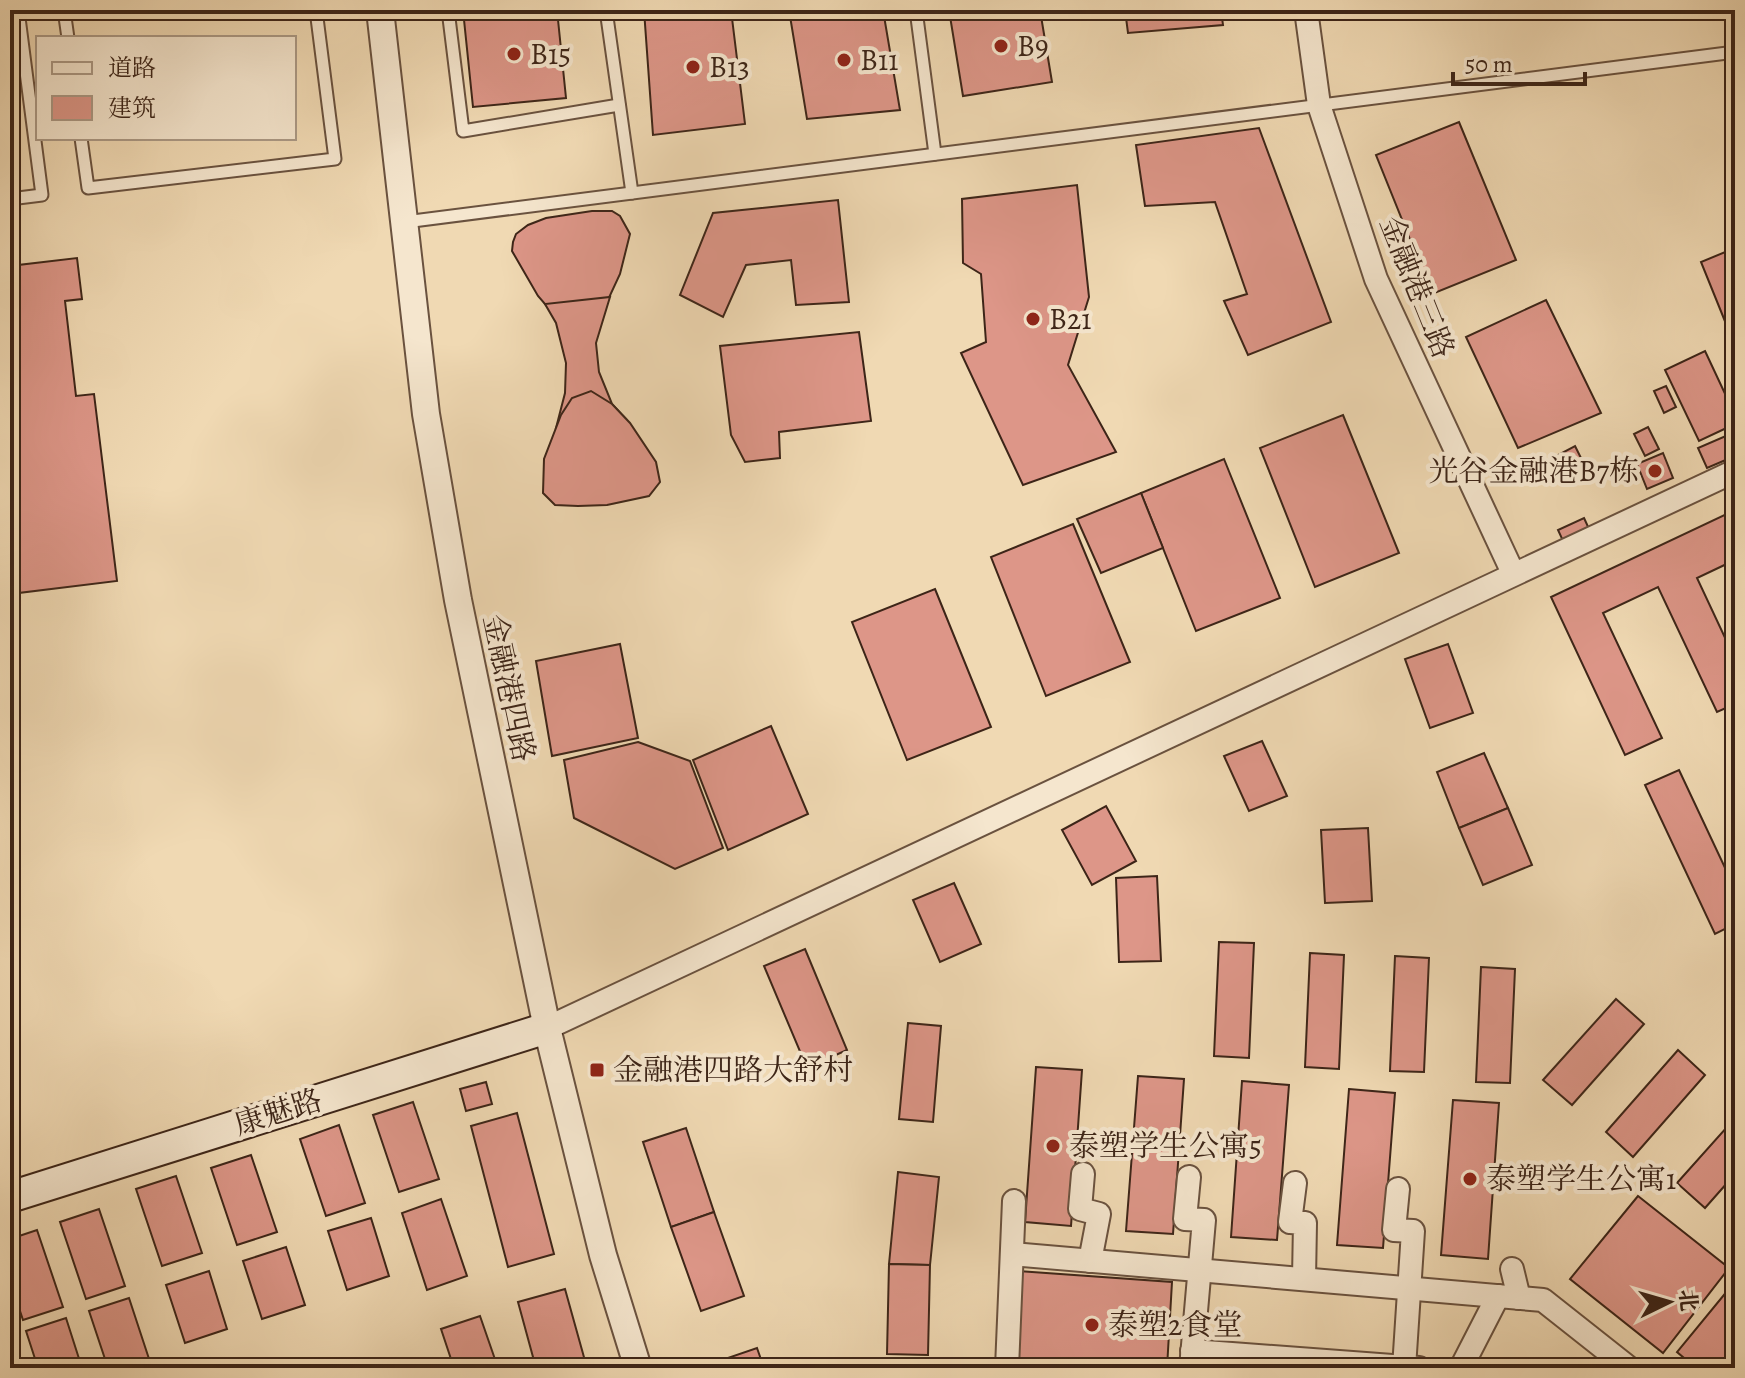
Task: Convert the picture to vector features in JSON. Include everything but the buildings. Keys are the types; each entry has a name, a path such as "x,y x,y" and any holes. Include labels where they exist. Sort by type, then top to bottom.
{"main road":[{"name":"康魅路","path":"10,1197 547,1028"}],"street":[{"name":"金融港四路","path":"380,10 426,414 456,584 547,1028 603,1255 638,1368"},
{"name":"金融港三路","path":"1306,10 1319,105 1376,279 1513,573"},
{"path":"547,1028 1735,471"},
{"path":"1083,1174 1080,1209 1099,1214 1090,1261"},
{"path":"1189,1177 1185,1219 1204,1220 1191,1359 1409,1368 1413,1231 1394,1230 1398,1189"},
{"path":"1295,1183 1290,1222 1305,1223 1304,1279"},
{"path":"1007,1368 1014,1201"},
{"path":"1012,1254 1543,1300 1629,1368"},
{"path":"1461,1368 1508,1297 1512,1269"}],"lane":[{"path":"10,199 42,195 18,10"},
{"path":"64,10 68,36"},
{"path":"81,140 88,188 335,159 316,10"},
{"path":"448,10 463,131 619,105"},
{"path":"606,10 632,193"},
{"path":"916,10 935,154"},
{"path":"404,222 1735,52"}],"place":[{"name":"B9","path":"1001,46"},
{"name":"B15","path":"514,54"},
{"name":"B11","path":"844,60"},
{"name":"B13","path":"693,67"},
{"name":"B21","path":"1033,319"},
{"name":"光谷金融港B7栋","path":"1655,471"},
{"name":"金融港四路大舒村","path":"597,1070"},
{"name":"泰塑学生公寓5","path":"1053,1146"},
{"name":"泰塑学生公寓1","path":"1470,1179"},
{"name":"泰塑2食堂","path":"1092,1325"}]}
